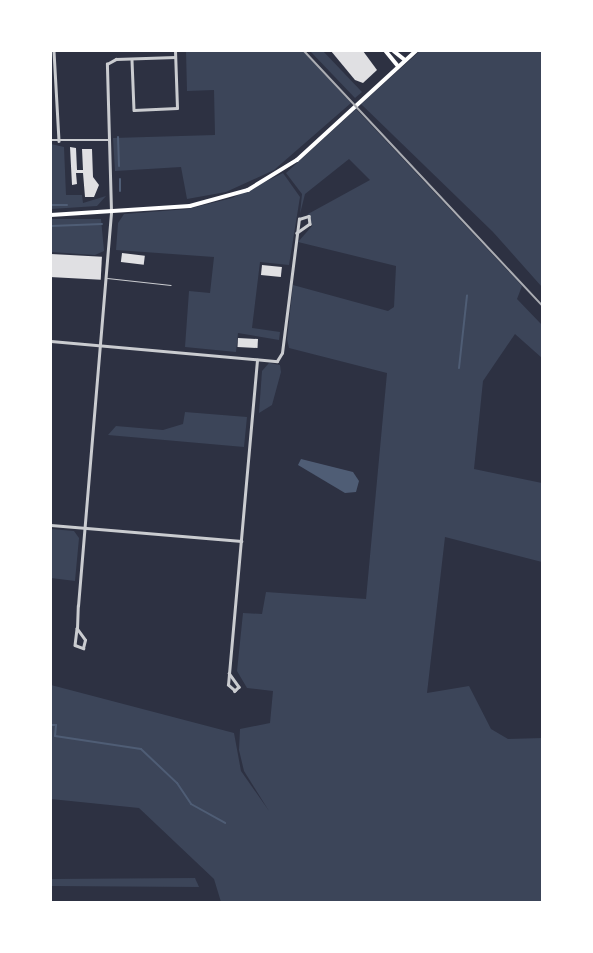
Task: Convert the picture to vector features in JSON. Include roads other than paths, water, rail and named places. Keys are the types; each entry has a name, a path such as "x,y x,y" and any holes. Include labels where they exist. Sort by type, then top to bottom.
{"main road":[{"path":"386,51 398,66"},
{"path":"394,51 405,60"},
{"path":"51,215 190,206 248,190 297,160 416,51"}],"street":[{"path":"54,51 59,141"},
{"path":"132,58 134,110 177,108 175,51"},
{"path":"77,629 85,640 83,648 75,645 111,211 107,64 132,58 175,57"},
{"path":"52,140 109,140"},
{"path":"51,341 274,361 281,356 297,233 300,217 309,216 310,224 297,233"},
{"path":"229,673 238,683 235,691 229,688 229,673 257,360"},
{"path":"51,525 241,541"}],"lane":[{"path":"107,278 171,285"}],"waterway":[{"path":"118,137 119,166"},
{"path":"120,179 120,191"},
{"path":"51,205 67,205"},
{"path":"51,226 102,224"},
{"path":"459,368 467,295"},
{"path":"51,725 56,725 55,736 141,749 177,783 191,804 225,823"}],"railway":[{"path":"304,51 542,305"}]}
